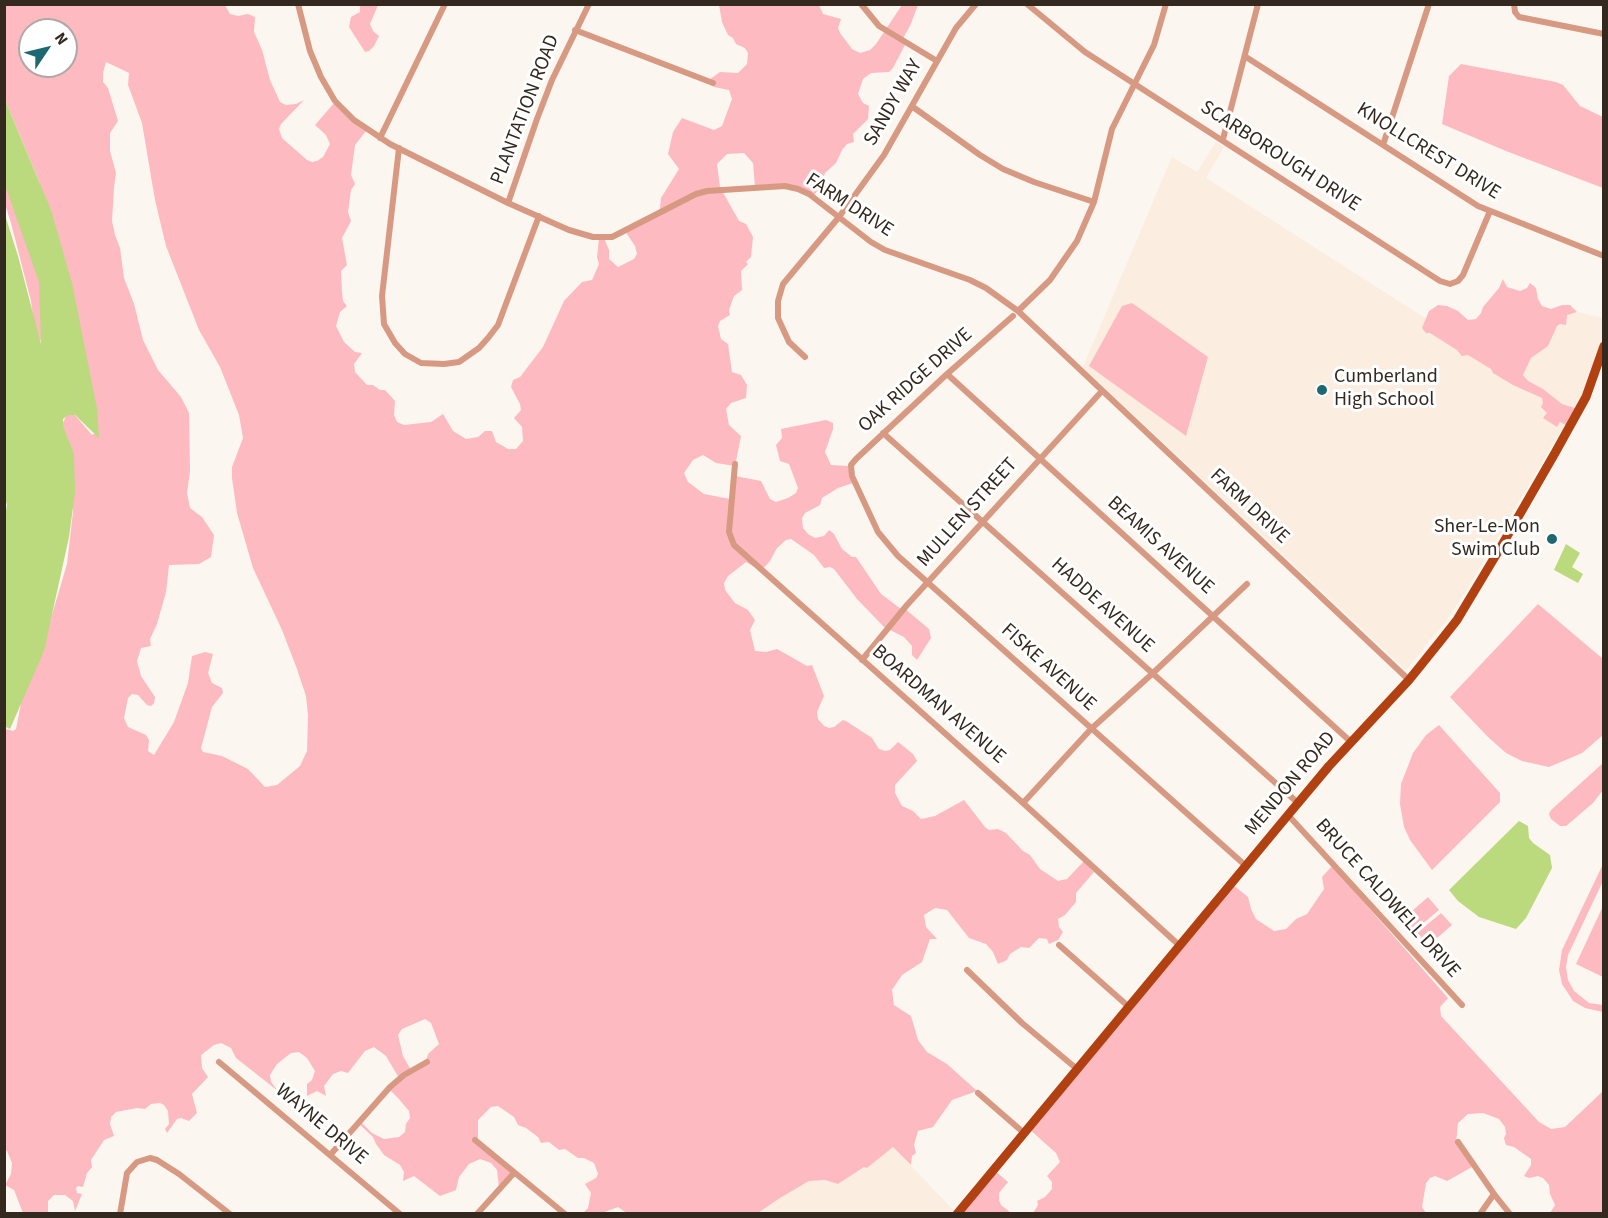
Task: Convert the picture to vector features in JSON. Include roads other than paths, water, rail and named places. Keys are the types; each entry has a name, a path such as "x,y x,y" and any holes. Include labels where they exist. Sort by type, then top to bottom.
{"main road":[{"name":"MENDON ROAD","path":"957,1214 1298,803 1409,680 1457,620 1526,505 1586,397 1604,346"}],"street":[{"name":"FARM DRIVE","path":"298,4 310,51 328,91 343,110 380,138 399,148 508,203 583,235 612,237 696,194 707,191 778,186 803,191 885,250 978,283 1102,391 1409,680"},
{"path":"380,138 445,4"},
{"name":"PLANTATION ROAD","path":"508,203 537,119 575,30 589,4"},
{"path":"861,4 879,26 937,61"},
{"name":"SANDY WAY","path":"805,357 789,342 781,326 777,309 780,292 787,277 839,217 884,155 956,28 976,4"},
{"name":"SCARBOROUGH DRIVE","path":"1026,4 1086,52 1440,280 1450,284 1463,274 1490,211"},
{"name":"OAK RIDGE DRIVE","path":"852,476 851,465 947,374 1016,314 1050,280 1068,256 1094,202 1112,129 1154,45 1166,4"},
{"path":"1223,139 1258,4"},
{"path":"1383,145 1429,4"},
{"path":"1514,4 1515,12 1519,17 1604,34"},
{"path":"575,30 713,83"},
{"name":"KNOLLCREST DRIVE","path":"1246,57 1443,184 1490,211 1604,256"},
{"path":"913,107 1003,169 1094,202"},
{"path":"399,148 382,296 384,324 395,343 405,354 421,363 459,362 479,348 488,338 498,325 539,216"},
{"name":"BEAMIS AVENUE","path":"947,374 1351,742"},
{"name":"MULLEN STREET","path":"862,660 907,604 1102,391"},
{"name":"HADDE AVENUE","path":"883,434 1298,803"},
{"name":"BOARDMAN AVENUE","path":"735,464 729,532 734,545 1180,946"},
{"name":"FISKE AVENUE","path":"852,476 884,542 1090,729 1246,866"},
{"path":"1023,803 1090,729 1247,584"},
{"name":"BRUCE CALDWELL DRIVE","path":"1288,815 1462,1005"},
{"path":"1059,945 1129,1007"},
{"path":"967,970 1022,1023 1077,1069"},
{"name":"WAYNE DRIVE","path":"219,1062 400,1214"},
{"path":"331,1154 390,1087 404,1075 427,1062"},
{"path":"978,1093 1024,1133"},
{"path":"475,1140 565,1214"},
{"path":"1458,1142 1510,1214"},
{"path":"120,1214 127,1173 137,1162 150,1158 179,1174 230,1214"},
{"path":"477,1214 514,1173"},
{"path":"1480,1214 1494,1194"}],"place":[{"name":"Cumberland High School","path":"1322,390"},
{"name":"Sher-Le-Mon Swim Club","path":"1552,539"}]}
